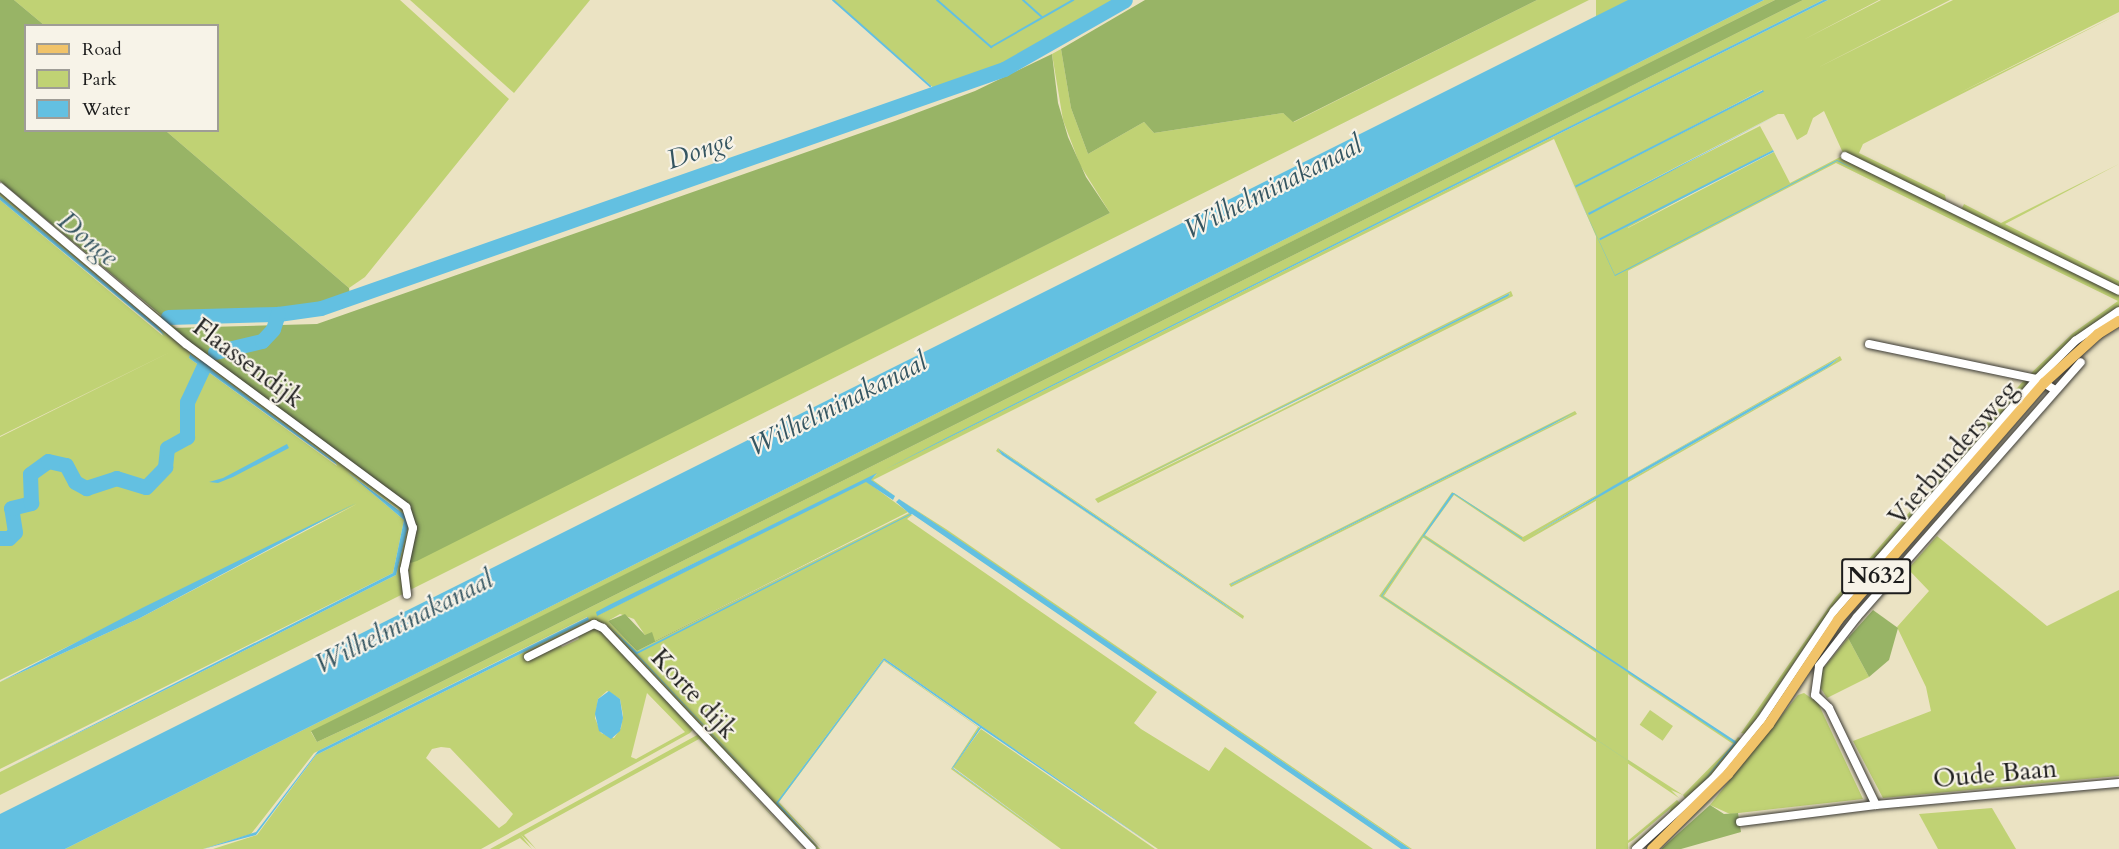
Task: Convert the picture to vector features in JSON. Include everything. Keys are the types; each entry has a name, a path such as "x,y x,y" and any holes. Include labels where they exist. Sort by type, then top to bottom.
{"main road":[{"name":"Vierbundersweg","path":"1652,849 1728,774 1769,724 1838,620 2041,381 2098,334 2119,321"}],"street":[{"path":"1845,156 2119,291"},
{"name":"Flaassendijk","path":"0,187 186,344 406,507 413,528 404,570 407,596"},
{"name":"Vierbundersweg","path":"1636,849 1713,779 1761,720 1834,611 2075,341 2119,311"},
{"name":"Vierbundersweg","path":"1869,344 2041,381"},
{"name":"Vierbundersweg","path":"1876,805 1829,708 1815,691 1819,666 1845,631 2081,362"},
{"path":"2041,381 2055,390"},
{"name":"Korte dijk","path":"528,657 594,624 603,628 812,849"},
{"name":"Oude Baan","path":"1740,822 1876,805 2119,783"}],"green space":[{"path":"0,0 14,0 43,24 24,24 24,132 167,132 349,288 351,303 292,317 168,321 0,181"},
{"path":"14,0 400,0 509,99 365,277 349,288 167,132 219,132 219,24 43,24"},
{"path":"410,0 590,0 514,93"},
{"path":"833,0 1124,0 982,77 936,90"},
{"path":"1145,0 1537,0 1293,122 1283,113 1154,133 1144,122 1088,154 1071,108 1061,49"},
{"path":"1537,0 1589,0 410,590 407,564 1110,213 1080,165 1063,120 1052,54 1061,49 1071,108 1088,154 1144,122 1154,133 1283,113 1294,122"},
{"path":"1596,0 1628,0 1628,849 1596,849"},
{"path":"1764,0 1775,0 311,732 317,742 375,715 1803,0 1823,0 884,470 1828,0 1879,0 1803,40 1881,0 1950,0 1817,68 1953,0 2119,0 2119,12 1957,94 2119,14 1863,144 1859,153 1945,195 1946,200 1942,201 1843,153 1824,111 1813,118 1807,134 1797,140 1784,114 1778,114 1588,213 1760,126 1773,150 1601,242 1774,152 1790,183 1842,156 2119,293 2119,308 2037,376 2029,375 2073,333 2118,301 1836,163 1614,278 1554,139 873,480 895,496 870,480 877,474 644,588 598,615 866,481 908,512 655,641 645,635 634,619 620,614 608,621 637,651 909,513 912,515 907,519 1157,692 1134,723 1141,729 1209,771 1225,747 1373,849 1158,849 884,658 776,803 884,660 980,728 952,768 1049,838 953,767 981,729 1155,849 1061,849 951,769 978,727 884,661 779,802 823,849 784,810 820,849 816,849 599,623 560,644 562,647 579,639 577,635 597,627 695,727 690,733 481,849 213,849 257,835 316,755 589,620 587,617 314,753 251,834 203,849 65,849","holes":["1762,90 1763,92 1576,187","607,691 620,699 623,715 621,728 614,738 601,733 595,718 598,699","647,693 685,732 636,759 631,757","450,748 513,814 506,823 499,828 426,758 432,749"]},
{"path":"1775,0 1803,0 375,715 317,742 311,731"},
{"path":"1052,54 1058,103 1068,137 1086,177 1110,213 417,561 407,564 415,529 410,508 172,328 317,324 895,121 975,91"},
{"path":"2119,164 2005,224 2119,281 2119,289 1963,212 1964,204 2001,223"},
{"path":"0,188 410,514 405,593 0,795 0,772 396,575 408,524 398,509 347,472 404,520 393,573 0,769 0,682 140,618 357,504 0,680 0,437 170,352 0,436 0,200 163,336 158,327 0,196","holes":["190,354 335,462 337,466 189,358"]},
{"path":"1511,291 1513,296 1098,503 1095,499","holes":["1510,293 1510,294 1098,500"]},
{"path":"1840,356 1842,360 1524,542 1454,495 1425,535 1734,742 1738,737 1743,740 1711,777 1660,826 1627,849 1668,815 1671,808 1633,840 1618,849 1677,800 1681,804 1686,800 1683,795 1671,790 1679,798 1379,596 1452,492 1523,537","holes":["1839,358 1828,367 1532,535 1613,486","1423,538 1733,744 1683,795 1384,596"]},
{"path":"2025,379 2031,383 1806,645 1746,734 1741,733 1835,598"},
{"path":"1575,411 1577,414 1231,587 1229,584","holes":["1575,413 1231,585 1231,584"]},
{"path":"998,448 1244,616 1243,619 996,451","holes":["998,449 1242,617 1002,455"]},
{"path":"899,499 946,529 1412,849 1410,849"},
{"path":"909,513 637,651 608,621 625,614 645,635 652,632 655,641"},
{"path":"1937,536 2047,626 2119,590 2119,776 1883,798 1853,741 1931,711 1926,687 1897,627 1929,591 1908,569"},
{"path":"1873,610 1898,628 1889,660 1869,677 1848,638"},
{"path":"1848,638 1869,677 1827,698 1820,687 1821,671"},
{"path":"1804,693 1818,703 1863,799 1730,814 1710,805 1798,695"},
{"path":"1650,710 1673,726 1663,741 1640,725"},
{"path":"699,734 811,849 707,746 803,849 699,739 524,835 536,849 521,835 532,849 520,838 499,849 490,849"},
{"path":"1710,805 1724,814 1738,813 1741,832 1681,849 1661,849"},
{"path":"1992,808 2016,849 1938,849 1919,814"}],"water":[{"name":"Wilhelminakanaal","path":"1628,0 1764,0 65,849 0,849 0,814"},
{"path":"1823,0 1828,0 884,470 946,438"},
{"path":"1763,90 1764,92 1576,188 1575,186"},
{"path":"1779,114 1589,215 1588,213"},
{"path":"1773,150 1774,152 1600,240 1599,239"},
{"path":"1837,160 1858,171 1837,161 1615,276 1567,172 1615,275"},
{"path":"0,196 158,327 165,336 0,200"},
{"path":"1510,293 1508,296 1098,499"},
{"path":"190,354 335,462 337,465 189,358"},
{"path":"1839,358 1828,367 1532,535 1613,486"},
{"path":"1575,412 1550,426 1231,585 1231,584"},
{"path":"287,444 289,448 233,477 218,483 209,482 223,478"},
{"path":"998,449 1223,603 1242,617 1002,455"},
{"path":"347,472 405,515 408,526 396,575 0,772 393,573 404,520"},
{"path":"877,473 871,480 895,496 893,500 866,482 597,616 596,612 611,604"},
{"path":"1452,493 1454,493 1522,539 1454,494 1424,536 1737,742 1701,784 1734,743 1423,536 1382,596 1681,796 1381,596"},
{"path":"899,499 1410,849 1401,849 912,514 637,654 769,794 611,628 637,652 910,514 896,502"},
{"path":"356,503 140,618 0,682 142,608"},
{"path":"588,617 589,620 316,755 256,835 203,849 256,832 318,751"},
{"path":"884,658 1158,849 981,728 953,768 1064,849 952,768 980,727 884,660 778,803 820,849 776,803"},
{"path":"609,691 620,699 623,718 620,731 611,739 599,731 595,714 598,699"}],"waterway":[{"path":"833,0 930,86"},
{"path":"937,0 991,47 1073,0"},
{"path":"1023,0 1042,17"},
{"name":"Donge","path":"168,317 278,314 321,308 1004,69 1125,0"},
{"name":"Donge","path":"936,90 939,93"},
{"name":"Donge","path":"215,352 262,341 273,329 278,314"},
{"name":"Donge","path":"0,538 9,538 15,532 11,508 31,503 30,474 48,461 66,465 75,482 86,488 116,478 146,487 165,467 167,448 187,437 187,402 204,366"}]}
